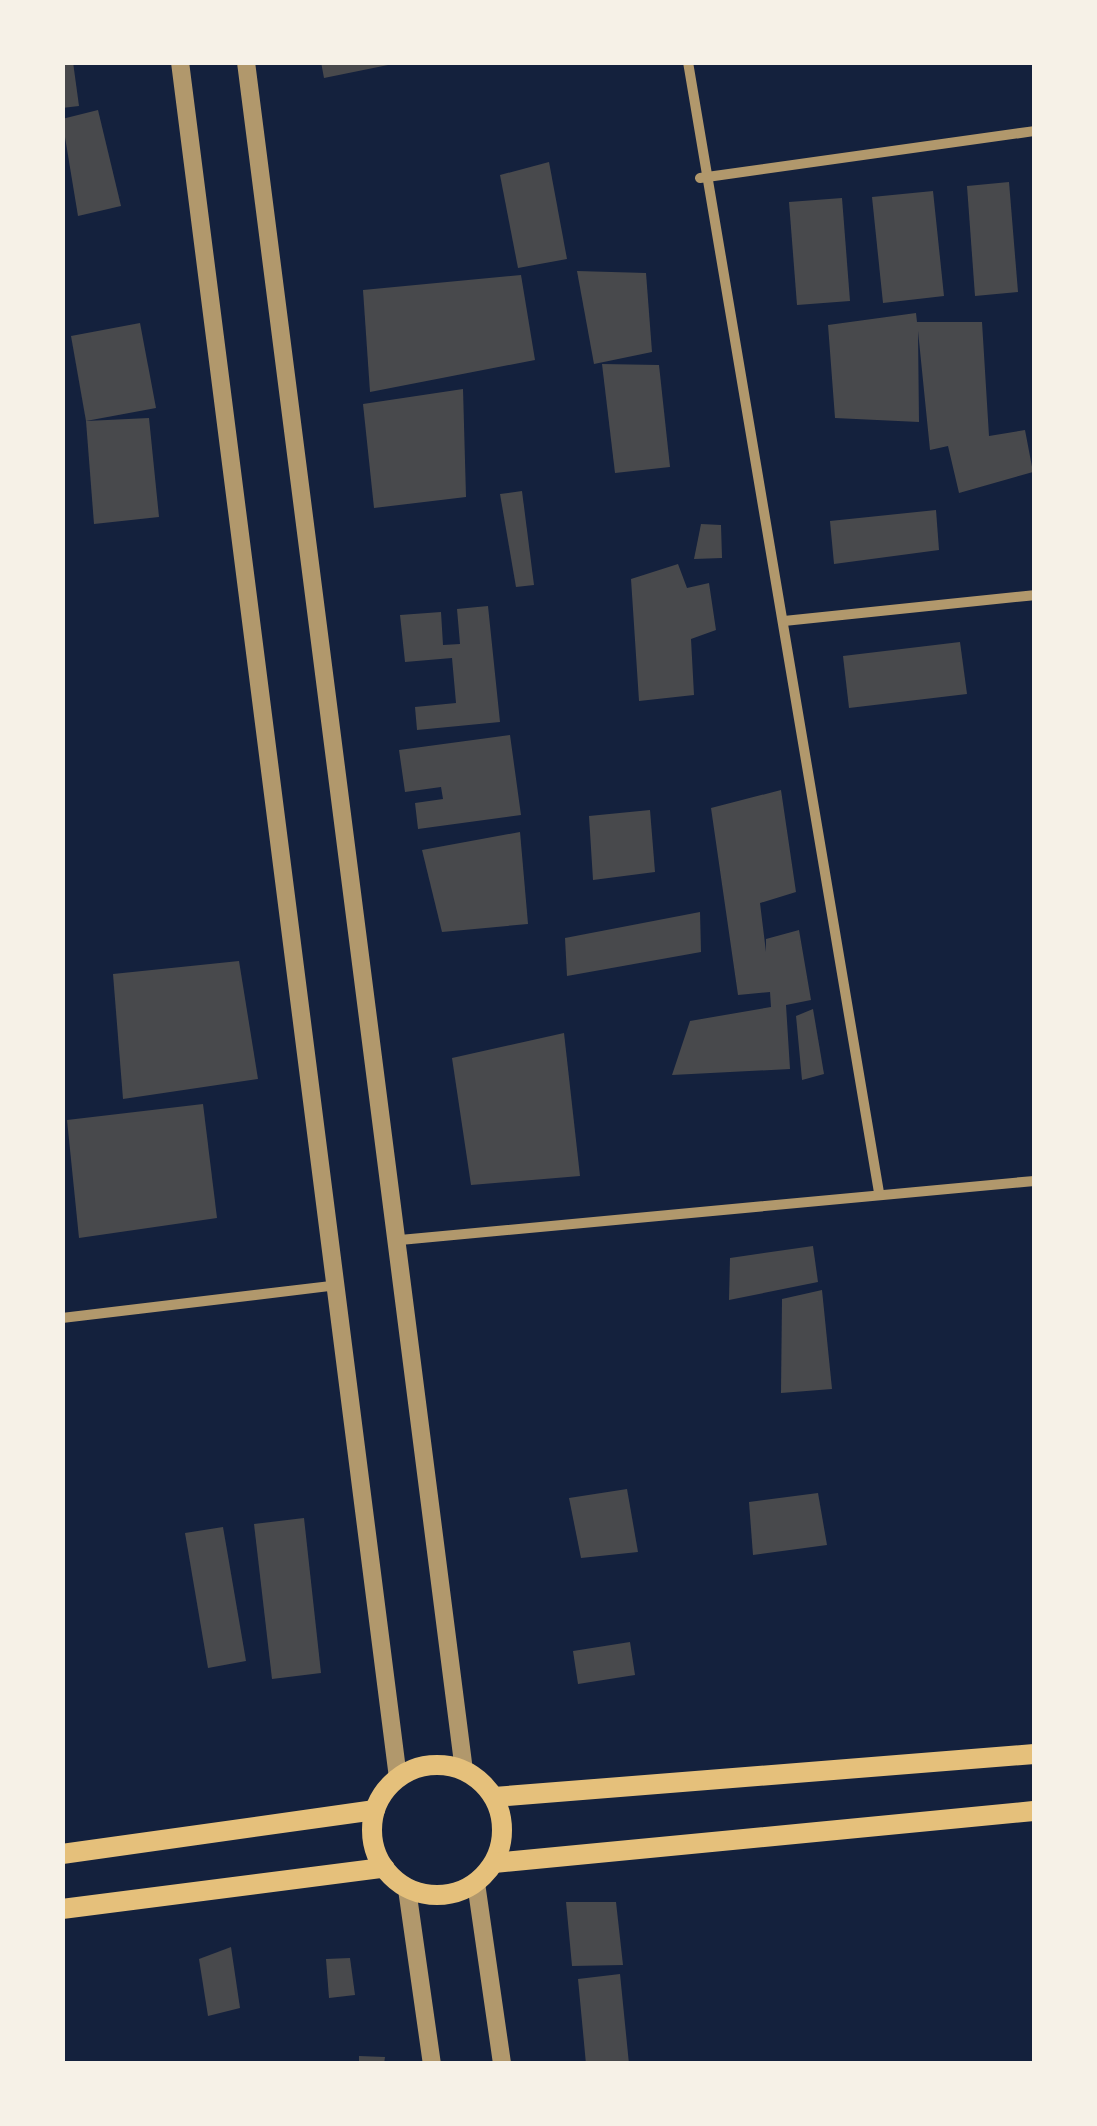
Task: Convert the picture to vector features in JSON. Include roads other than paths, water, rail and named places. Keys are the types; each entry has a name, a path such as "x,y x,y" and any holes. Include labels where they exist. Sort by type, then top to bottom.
{"main road":[{"path":"494,1797 1034,1754"},
{"path":"442,1764 464,1770 494,1797 502,1818 494,1863 476,1883 454,1894 408,1889 384,1868 375,1810 398,1777 442,1764"},
{"path":"62,1854 375,1810"},
{"path":"494,1863 1034,1811"},
{"path":"62,1909 384,1868"}],"street":[{"path":"180,62 329,1286 398,1777"},
{"path":"246,62 400,1240 464,1770"},
{"path":"688,62 700,178 784,621 879,1192"},
{"path":"700,178 1034,132"},
{"path":"784,621 1034,595"},
{"path":"400,1240 879,1192 1034,1181"},
{"path":"62,1318 329,1286"},
{"path":"476,1883 502,2064"},
{"path":"408,1889 432,2064"}]}
